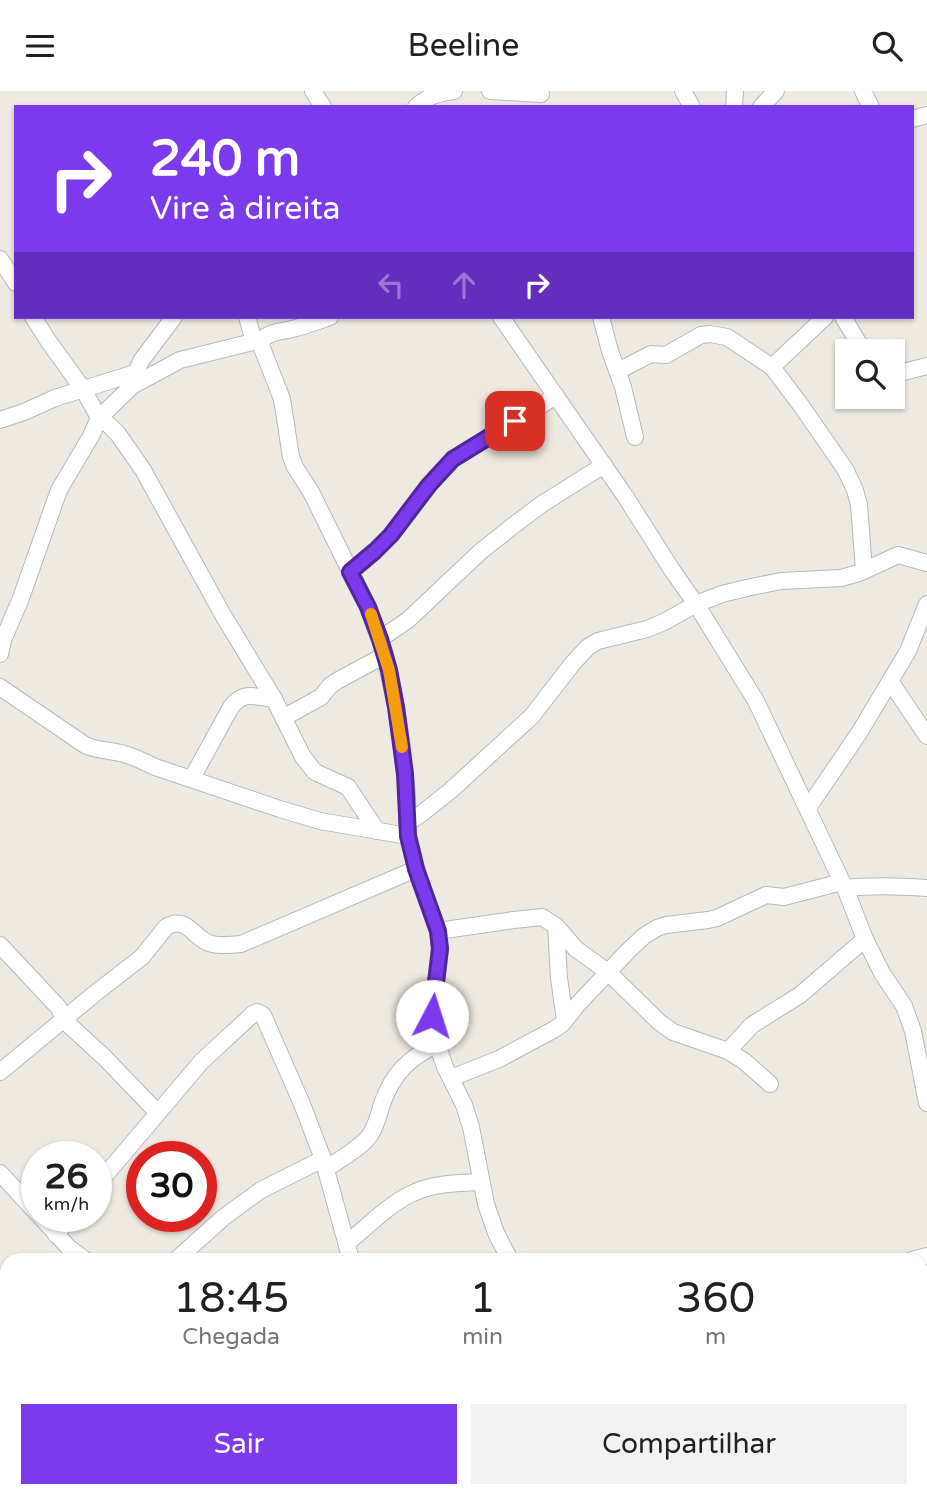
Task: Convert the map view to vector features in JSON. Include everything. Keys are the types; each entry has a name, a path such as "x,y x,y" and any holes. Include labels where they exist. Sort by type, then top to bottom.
{"street":[{"path":"418,105 427,97 454,91"},
{"path":"490,91 541,97"},
{"path":"763,105 776,91"},
{"path":"0,259 14,280"},
{"path":"34,319 83,389 99,418 118,434 143,470 223,615 274,699 303,757 312,770 348,787 377,831"},
{"path":"0,655 59,490 99,418 134,379 141,361 172,319"},
{"path":"248,319 282,399 295,467 312,492 368,607 383,647 402,747 408,830 416,869 438,931 440,949 432,1016 437,1044 464,1105 481,1182 496,1234 506,1253"},
{"path":"0,420 83,389 134,379 180,360 324,319"},
{"path":"502,319 604,465 756,701 808,808 865,939 882,973 904,1006 913,1031 927,1103"},
{"path":"602,319 635,437"},
{"path":"772,367 823,319"},
{"path":"845,319 857,339"},
{"path":"618,371 651,354 666,355 701,335 710,334 727,337 772,367 845,469 855,490 859,505 864,570"},
{"path":"905,372 927,366"},
{"path":"350,572 391,535 429,485 453,459 556,395"},
{"path":"283,718 321,697 335,681 383,647 480,552 505,532 542,504 604,465"},
{"path":"0,687 96,750 121,753 280,810 320,821 377,831 408,830 421,814 532,716 588,647 610,637 647,629 722,594 781,581 841,578 898,555 927,563"},
{"path":"808,808 859,733 908,651 927,604"},
{"path":"890,681 927,736"},
{"path":"192,778 231,707 239,698 244,695 274,699"},
{"path":"0,1072 142,957 171,924 184,925 211,944 241,944 416,869"},
{"path":"451,1078 499,1059 555,1029 643,936 666,925 708,921 766,895 784,897 843,885 927,888"},
{"path":"438,931 542,917 556,926 576,949 608,972 673,1032 727,1051 769,1084"},
{"path":"556,926 565,1020"},
{"path":"727,1051 752,1025 800,995 865,939"},
{"path":"0,945 58,1007 68,1024 157,1112"},
{"path":"112,1167 202,1061 257,1012 264,1016 325,1164 349,1253"},
{"path":"184,1253 224,1217 261,1190 325,1164 361,1145 371,1134 385,1096 398,1072 406,1063 437,1044"},
{"path":"0,1173 21,1196"},
{"path":"347,1243 390,1207 412,1194 452,1183 481,1182"},
{"path":"53,1232 65,1253"}],"slow traffic":[{"path":"371,614 389,670 402,747"}],"route":[{"path":"432,1016 440,949 438,931 416,869 408,836 405,774 389,670 368,607 350,572 391,535 406,513 453,459 515,421"}]}
